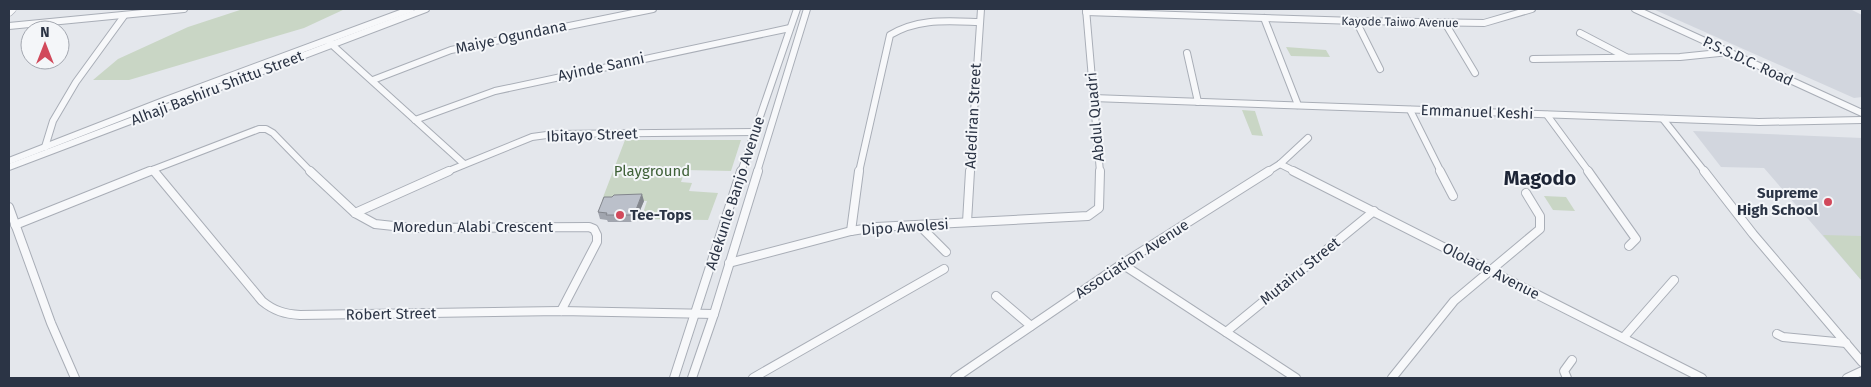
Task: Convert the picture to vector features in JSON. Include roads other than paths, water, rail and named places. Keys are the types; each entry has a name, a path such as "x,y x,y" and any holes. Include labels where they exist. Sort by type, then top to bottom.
{"street":[{"path":"9,12 12,9"},
{"path":"9,26 184,9"},
{"name":"Alhaji Bashiru Shittu Street","path":"9,167 410,9"},
{"name":"Alhaji Bashiru Shittu Street","path":"9,161 329,42 426,9"},
{"name":"Maiye Ogundana","path":"373,80 452,50 653,9"},
{"name":"Adekunle Banjo Avenue","path":"674,378 754,132 797,9"},
{"name":"Adekunle Banjo Avenue","path":"692,378 714,314 807,9"},
{"name":"Adediran Street","path":"967,222 981,9"},
{"name":"Kayode Taiwo Avenue","path":"1086,10 1180,12 1264,18 1445,23 1496,21 1530,9"},
{"name":"P.S.S.D.C. Road","path":"1635,9 1862,113"},
{"name":"Abdul Quadri","path":"1085,217 1096,214 1099,208 1100,164 1086,10"},
{"path":"45,147 52,121 76,82 124,16"},
{"path":"1264,18 1298,105"},
{"path":"1356,21 1380,69"},
{"path":"851,231 859,170 890,35 900,28 911,24 979,22"},
{"path":"1445,23 1475,73"},
{"name":"Ayinde Sanni","path":"415,120 494,92 560,76 790,28"},
{"path":"1580,33 1628,58"},
{"path":"329,42 464,164"},
{"path":"1533,59 1680,57 1729,52"},
{"path":"1187,53 1198,102"},
{"name":"Emmanuel Keshi","path":"1093,98 1759,122 1862,120"},
{"path":"1410,110 1453,196"},
{"path":"1547,115 1630,228 1636,239 1629,246"},
{"path":"1663,119 1753,234 1862,362"},
{"name":"Moredun Alabi Crescent","path":"15,225 250,131 266,129 273,133 327,188 355,213 375,224 390,227 589,227 594,229 597,235 597,242 561,311"},
{"name":"Ibitayo Street","path":"355,213 464,164 532,137 554,134 754,132"},
{"name":"Association Avenue","path":"955,378 1122,264 1280,164 1308,138"},
{"name":"Ololade Avenue","path":"1280,164 1702,378"},
{"name":"Robert Street","path":"153,170 262,301 268,307 281,313 300,315 561,311 714,314"},
{"path":"1392,378 1454,301 1540,229 1540,216 1526,193"},
{"path":"9,208 51,323 76,378"},
{"name":"Mutairu Street","path":"1226,332 1374,211"},
{"name":"Dipo Awolesi","path":"729,264 851,231 876,227 1085,217"},
{"path":"919,225 946,252"},
{"path":"1122,264 1296,378"},
{"path":"753,378 944,269"},
{"path":"1624,337 1674,280"},
{"path":"996,296 1031,326"},
{"path":"1777,334 1783,337 1846,343"},
{"path":"1567,378 1564,371 1572,360"},
{"path":"1847,378 1862,372"}],"place":[{"name":"Supreme High School","path":"1828,202"},
{"name":"Tee-Tops","path":"620,215"}],"district":[{"name":"Magodo","path":"1540,178"}],"park label":[{"name":"Playground","path":"652,171"}]}
